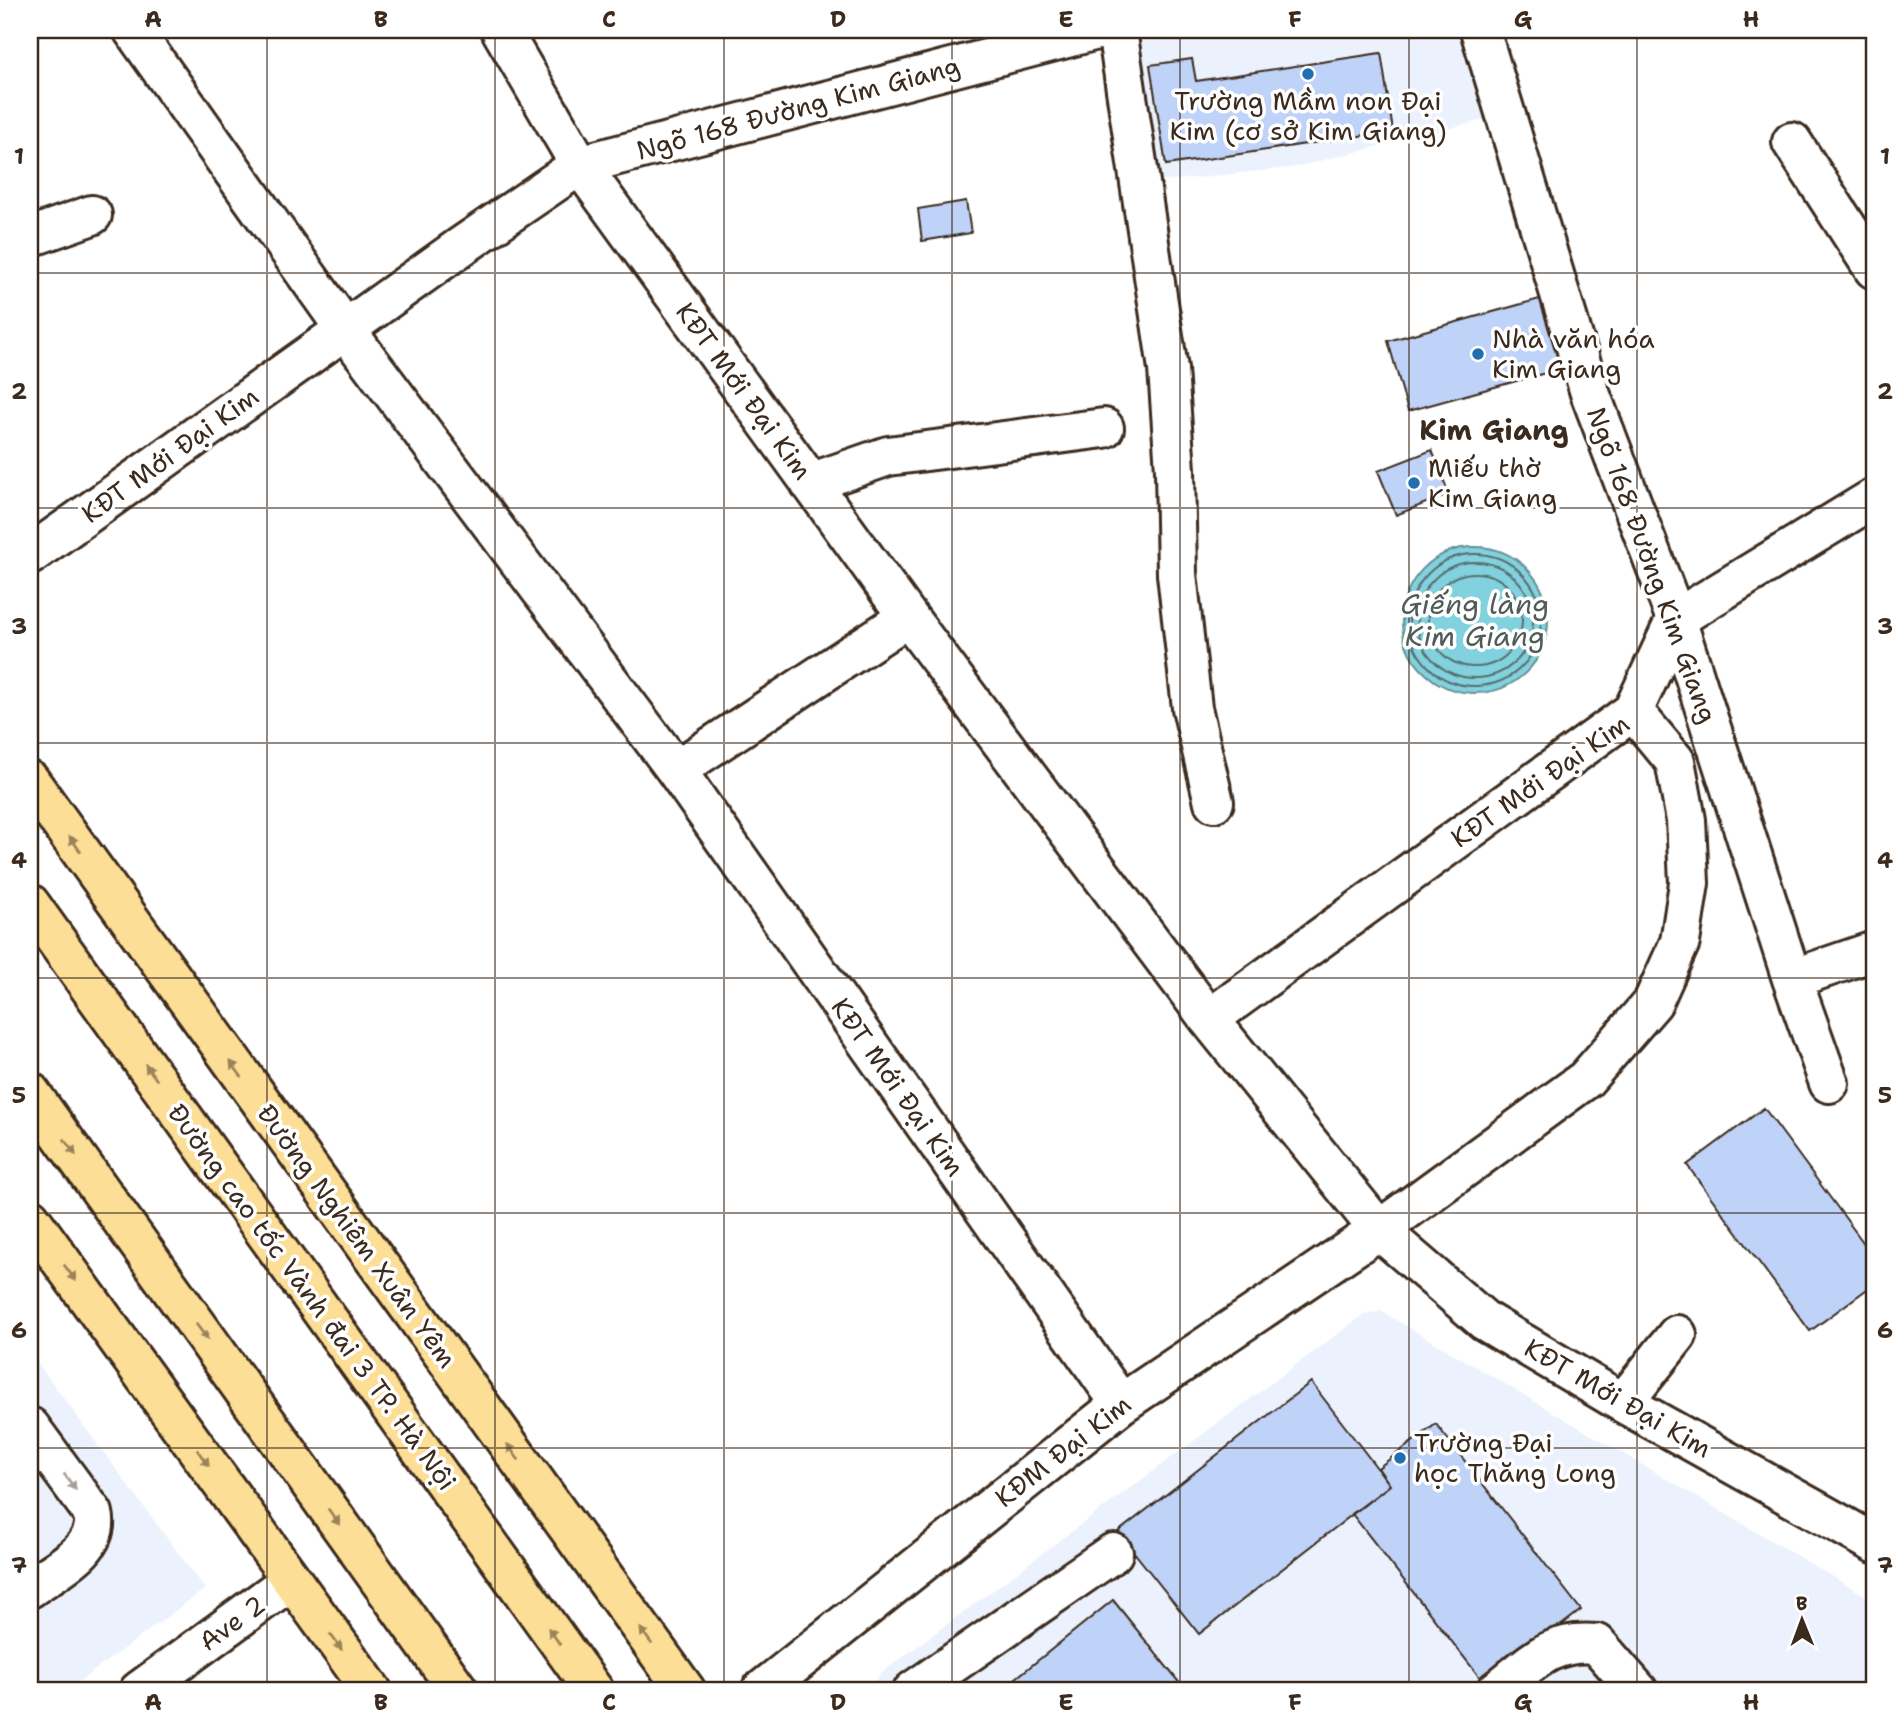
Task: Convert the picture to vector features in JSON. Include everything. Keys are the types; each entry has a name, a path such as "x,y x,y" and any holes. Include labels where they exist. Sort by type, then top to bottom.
{"main road":[{"name":"Đường Nghiêm Xuân Yêm","path":"30,780 686,1691"},
{"name":"Đường cao tốc Vành đai 3 TP. Hà Nội","path":"30,904 594,1691"},
{"path":"30,1092 459,1691"},
{"path":"30,1218 372,1691"}],"street":[{"name":"KĐT Mới Đại Kim","path":"133,30 345,329 676,770 1121,1404"},
{"name":"KĐT Mới Đại Kim","path":"501,30 580,165 908,617 1209,1019 1379,1230 1485,1321 1623,1403 1874,1543"},
{"name":"Ngõ 168 Đường Kim Giang","path":"580,165 1097,30"},
{"path":"1116,30 1168,369 1175,470 1177,574 1192,708 1214,802"},
{"name":"Ngõ 168 Đường Kim Giang","path":"1480,30 1590,393 1676,619 1792,979 1829,1083"},
{"path":"1792,142 1874,270"},
{"name":"KĐT Mới Đại Kim","path":"30,555 345,329 580,165"},
{"path":"30,237 92,215"},
{"path":"810,483 888,456 1104,428"},
{"path":"1633,710 1676,619 1874,498"},
{"path":"676,770 908,617"},
{"name":"KĐT Mới Đại Kim","path":"1209,1019 1633,710 1675,761 1686,820 1689,883 1680,942 1653,1002 1586,1079 1379,1230"},
{"path":"1792,979 1874,951"},
{"name":"KĐM Đại Kim","path":"761,1691 1121,1404 1379,1230"},
{"path":"1623,1403 1677,1335"},
{"path":"30,1427 93,1513 96,1527 90,1543 30,1588"},
{"path":"913,1691 1113,1553"},
{"name":"Ave 2","path":"139,1691 291,1580"},
{"path":"1496,1691 1555,1647 1573,1642 1597,1644 1638,1691"}],"shaded area":[{"name":"Trường Mầm non Đại Kim (cơ sở Kim Giang)","path":"1135,30 1468,30 1495,117 1296,167 1149,183"},
{"name":"Trường Đại học Thăng Long","path":"1381,1311 1874,1601 1874,1691 869,1691 880,1674 1363,1315"},
{"path":"30,1353 205,1589 66,1691 30,1691"}],"water":[{"name":"Giếng làng Kim Giang","path":"1475,547 1503,552 1527,568 1543,592 1548,620 1543,648 1527,672 1503,688 1475,693 1447,688 1423,672 1407,648 1402,620 1407,592 1423,568 1447,552"}],"building":[{"path":"1381,53 1393,131 1166,165 1150,65 1192,59 1196,81"},
{"path":"966,201 971,233 922,241 918,209"},
{"name":"Nhà văn hóa Kim Giang","path":"1547,297 1567,367 1408,411 1388,341"},
{"name":"Miếu thờ Kim Giang","path":"1432,450 1449,494 1396,515 1378,471"},
{"path":"1764,1108 1874,1257 1874,1284 1810,1331 1687,1165"},
{"path":"1311,1382 1390,1485 1199,1634 1118,1532"},
{"path":"1436,1424 1581,1610 1485,1684 1352,1514 1390,1485 1378,1468"},
{"path":"1113,1600 1186,1691 1000,1691"}],"place":[{"name":"Trường Mầm non Đại Kim (cơ sở Kim Giang)","path":"1308,74"},
{"name":"Nhà văn hóa Kim Giang","path":"1478,354"},
{"name":"Miếu thờ Kim Giang","path":"1414,483"},
{"name":"Trường Đại học Thăng Long","path":"1400,1458"}],"district":[{"name":"Kim Giang","path":"1494,430"}]}
